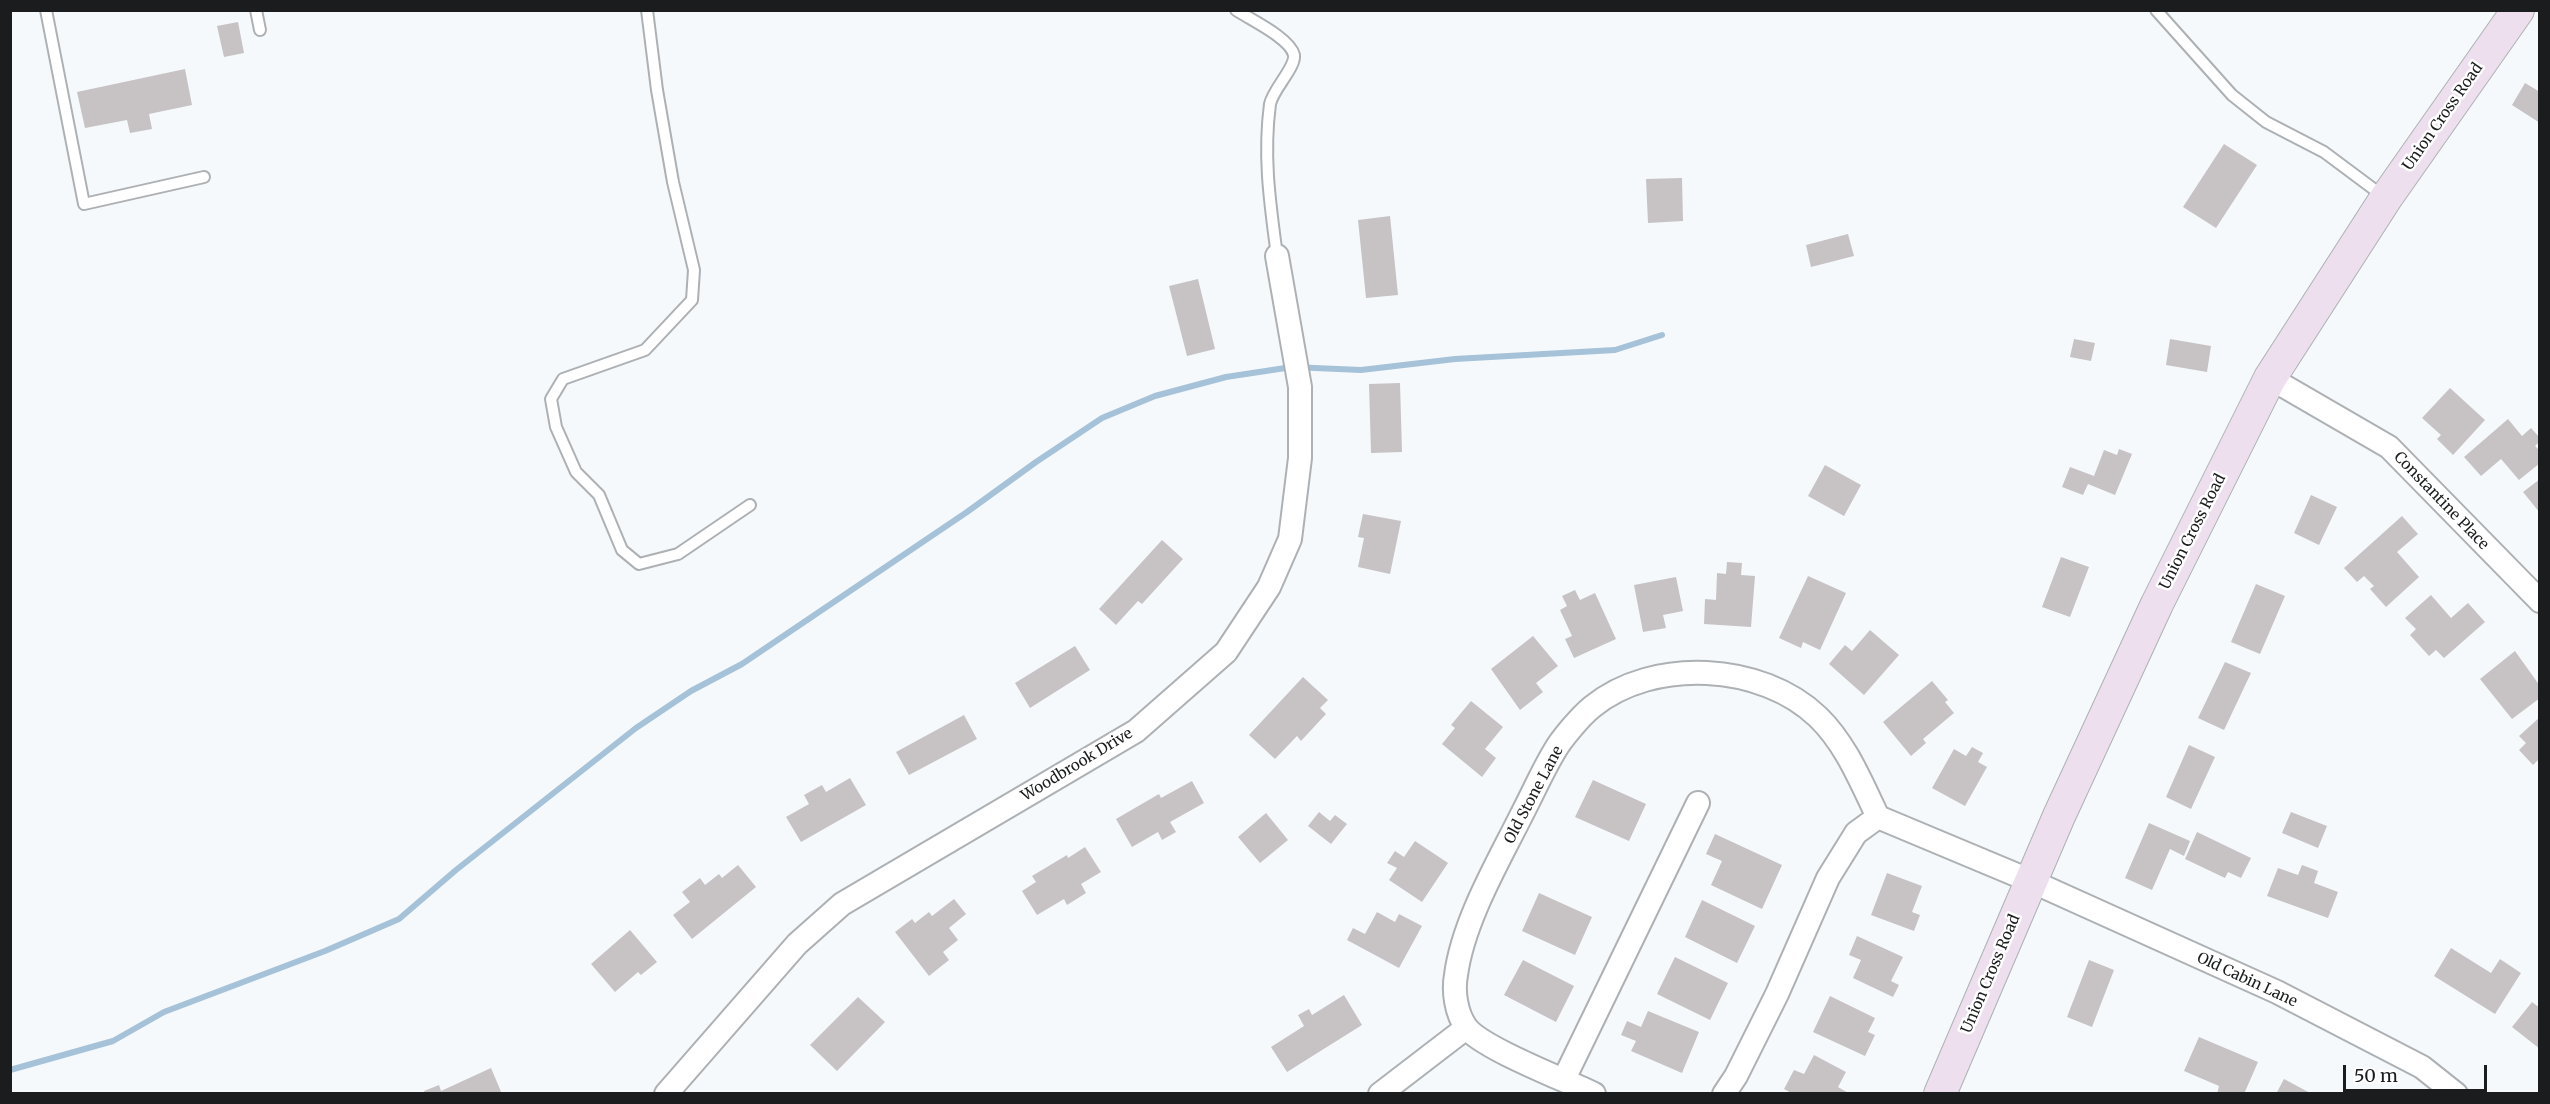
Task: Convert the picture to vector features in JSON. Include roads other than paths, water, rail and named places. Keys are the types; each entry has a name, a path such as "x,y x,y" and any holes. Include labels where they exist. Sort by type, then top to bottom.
{"main road":[{"name":"Union Cross Road","path":"1940,1094 2059,816 2157,604 2270,378 2386,198 2518,10"}],"street":[{"name":"Woodbrook Drive","path":"666,1094 797,944 842,904 1136,731 1226,652 1269,587 1290,539 1300,458 1300,387 1277,256"},
{"name":"Constantine Place","path":"2270,378 2389,447 2540,601"},
{"name":"Old Stone Lane","path":"1466,1028 1455,1000 1456,975 1468,929 1508,842 1555,750 1592,707 1626,687 1673,673 1728,673 1783,691 1817,717 1843,746 1878,817"},
{"path":"1564,1079 1698,803"},
{"path":"1724,1094 1736,1076 1777,994 1828,878 1856,833 1878,817 2031,882"},
{"name":"Old Cabin Lane","path":"2031,882 2277,992 2422,1067 2456,1094"},
{"path":"1380,1094 1466,1028 1496,1049 1594,1094"}],"lane":[{"path":"46,10 84,204 204,177"},
{"path":"256,10 260,30"},
{"path":"647,10 657,90 673,182 694,270 692,300 645,350 563,380 551,399 556,427 576,472 598,495 622,550 639,564 678,554 750,505"},
{"path":"1236,10 1285,41 1293,52 1294,59 1271,97 1266,139 1269,195 1277,256"},
{"path":"2156,10 2232,95 2266,122 2324,152 2386,198"}],"waterway":[{"path":"10,1070 113,1041 164,1012 325,951 399,919 456,870 636,728 691,691 742,664 1102,418 1155,396 1226,377 1292,367 1361,370 1455,359 1615,350 1662,335"}]}
